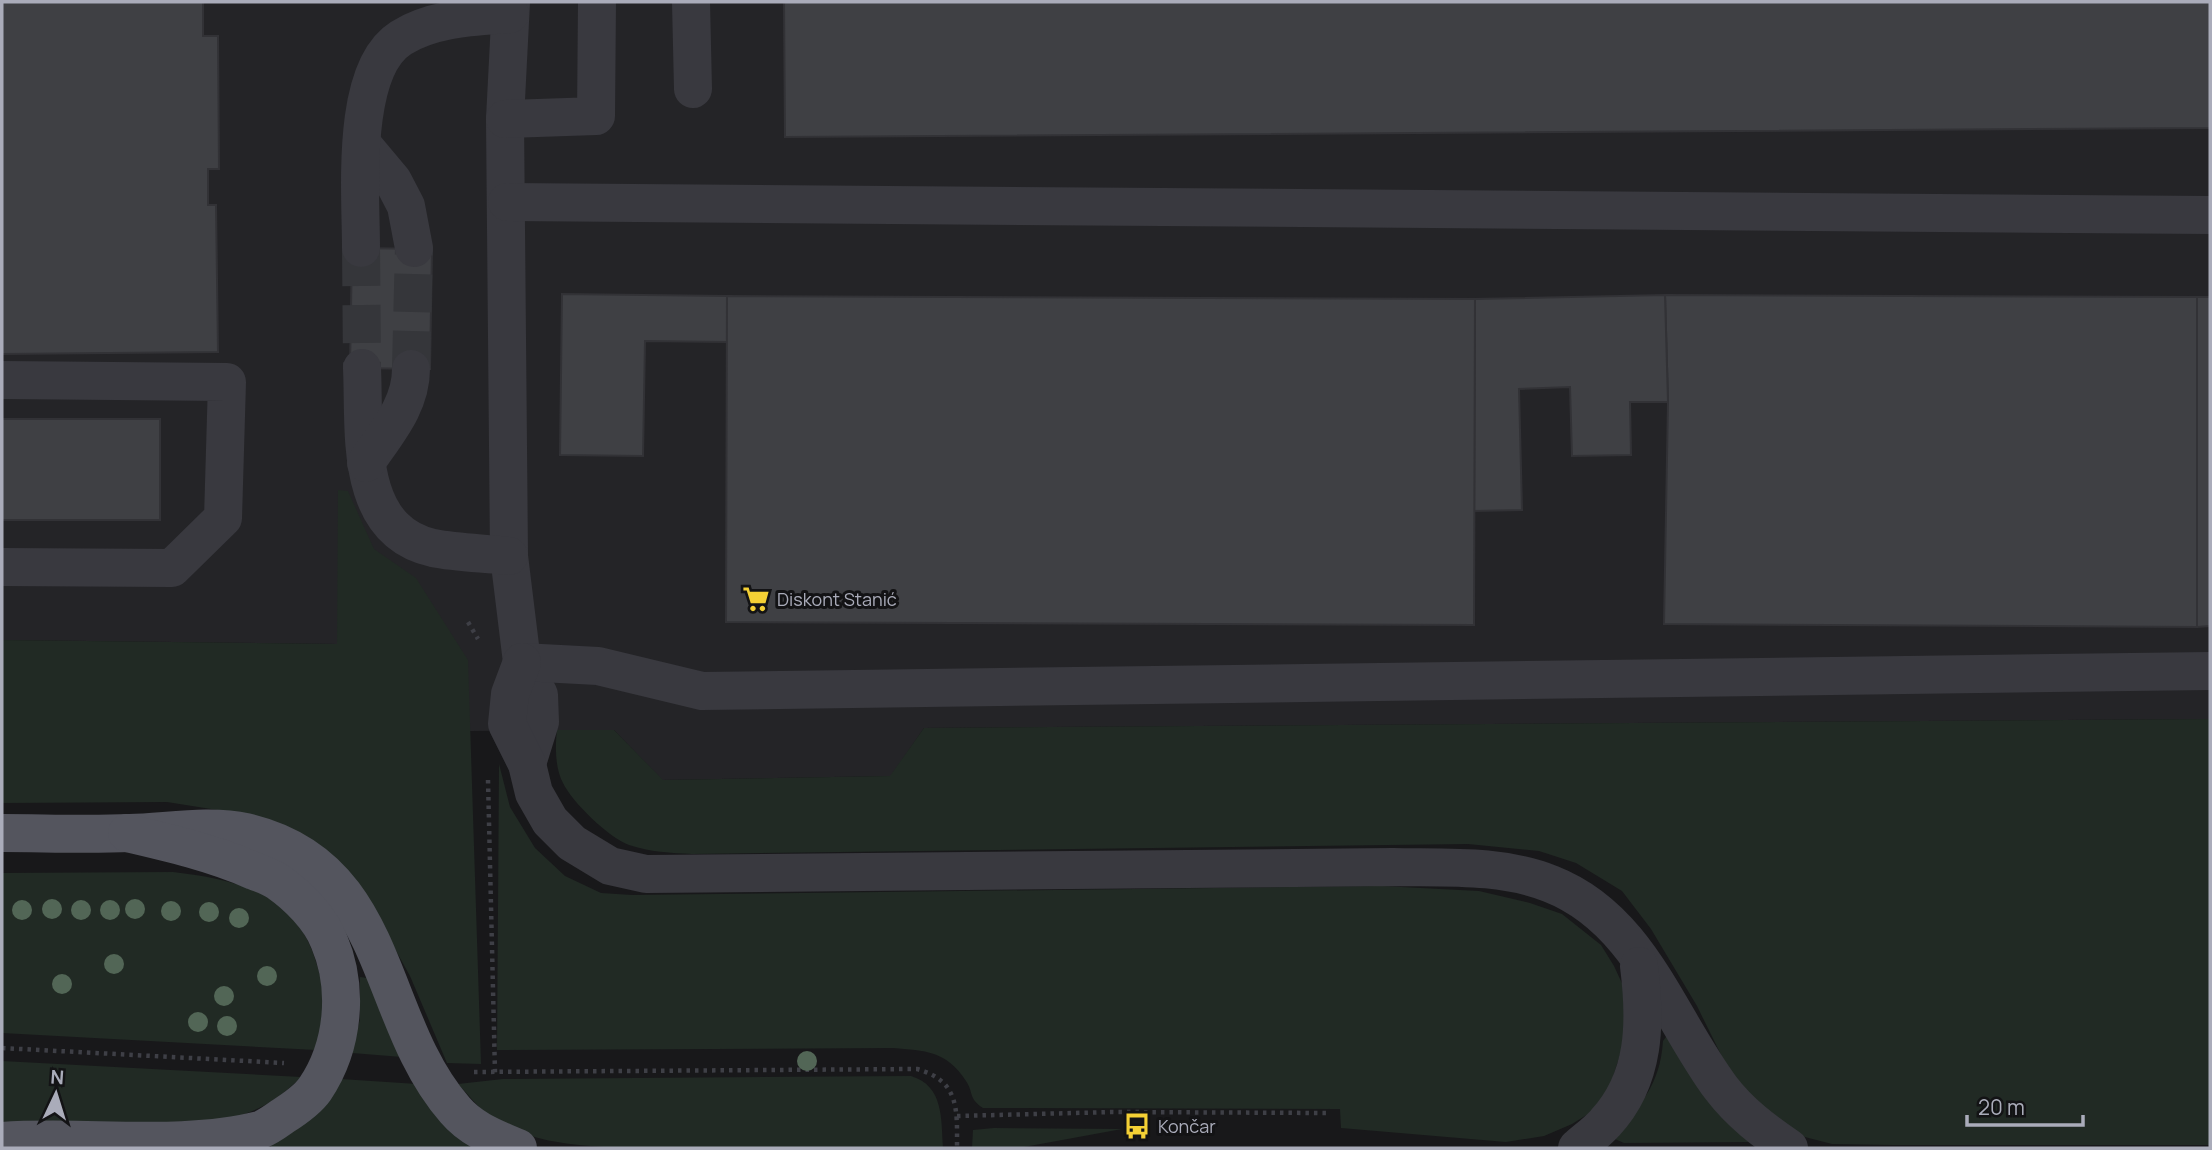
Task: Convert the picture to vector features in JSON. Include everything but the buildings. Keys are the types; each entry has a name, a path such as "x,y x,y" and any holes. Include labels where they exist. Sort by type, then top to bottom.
{"main road":[{"path":"2,833 127,833 217,829 244,832 279,842 310,860 336,884 362,921 428,1071 455,1111 480,1132 518,1148"},
{"path":"2,1142 30,1139 184,1142 263,1129 290,1111 314,1090 327,1065 339,1029 342,997 338,965 328,939 305,905 276,881 229,860 127,833"}],"lane":[{"path":"505,119 596,116 597,2"},
{"path":"691,2 693,89"},
{"path":"361,248 364,114 369,88 380,61 399,39 426,26 511,8 505,119 509,556 522,662 510,694 507,724 527,764 534,793 550,821 572,843 610,866 646,874 1393,867 1509,873 1550,883 1583,900 1617,928 1637,953 1722,1090 1753,1123 1788,1148"},
{"path":"362,144 393,181 406,206 414,248"},
{"path":"507,202 2210,215"},
{"path":"362,368 366,463 373,496 385,519 410,540 433,548 509,556"},
{"path":"366,463 399,415 411,384 411,369"},
{"path":"2,380 227,382 223,519 172,568 2,567"},
{"path":"522,662 598,666 702,691 2210,671"},
{"path":"1577,1148 1606,1123 1628,1092 1641,1055 1644,1006 1637,953"}],"path":[{"path":"468,622 478,639 480,649"},
{"path":"488,775 495,1073"},
{"path":"2,1048 296,1064"},
{"path":"471,1072 917,1069 935,1074 952,1093 957,1116 957,1148"},
{"path":"957,1116 1114,1112 1327,1113"}],"shaded area":[{"path":"2,2 2210,2 2210,719 924,728 891,776 662,780 614,730 468,731 337,644 2,640"},
{"path":"338,490 348,491 374,549 416,578 468,660 481,1064 447,1063 410,976 379,920 236,813 167,802 2,803 2,640 337,644"},
{"path":"2210,719 2210,1145 1832,1144 1801,1136 1772,1119 1732,1077 1697,1006 1651,929 1622,891 1576,863 1539,851 1468,844 668,853 629,845 592,818 574,800 563,783 558,771 556,750 557,730 614,730 663,780 890,776 924,728"},
{"path":"499,764 510,807 535,848 565,876 601,893 632,895 1382,886 1479,891 1562,914 1601,945 1626,992 1631,1019 1608,1093 1588,1114 1544,1136 1506,1142 1341,1128 1340,1109 983,1108 975,1101 966,1081 951,1063 934,1054 905,1049 497,1050"},
{"path":"173,872 221,880 262,894 280,906 295,921 308,941 323,988 323,1013 316,1050 2,1033 2,873"},
{"path":"360,977 367,978 402,1057 352,1053 360,1019"},
{"path":"1673,1036 1749,1142 1624,1143 1615,1139 1653,1083 1663,1041 1666,1037"},
{"path":"2,1061 301,1077 262,1107 220,1120 175,1125 2,1128"},
{"path":"911,1076 930,1087 939,1105 943,1148 603,1147 573,1144 529,1135 501,1123 481,1108 458,1084 503,1079"},
{"path":"341,1079 417,1084 475,1148 271,1148 271,1145"},
{"path":"1122,1129 1024,1147 972,1148 973,1130"}],"tunnel":[{"path":"361,248 362,368"},
{"path":"411,369 414,248"}],"place":[{"name":"Diskont Stanić","path":"756,599"},
{"name":"Končar","path":"1137,1126"}]}
